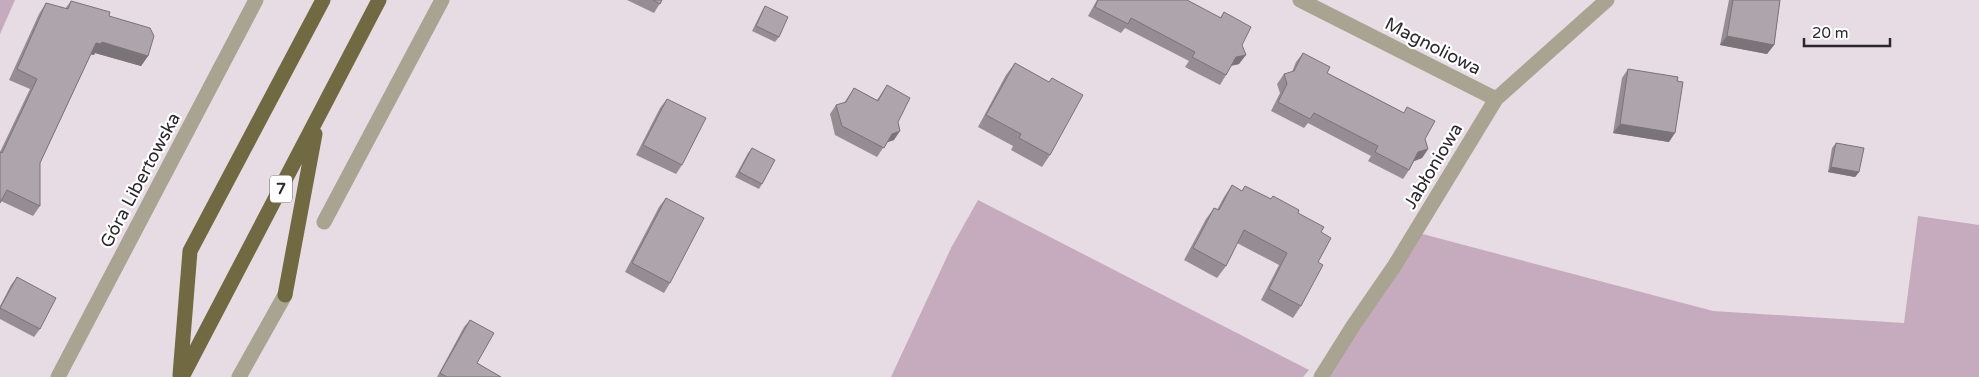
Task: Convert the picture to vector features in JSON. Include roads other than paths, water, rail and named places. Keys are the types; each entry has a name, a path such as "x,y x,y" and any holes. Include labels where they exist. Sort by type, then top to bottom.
{"highway":[{"name":"7","path":"181,377 190,251 322,0"},
{"name":"7","path":"181,377 379,0"},
{"path":"285,295 318,118"}],"street":[{"name":"Góra Libertowska","path":"58,377 256,0"},
{"path":"324,222 442,0"},
{"name":"Magnoliowa","path":"1300,0 1496,99"},
{"name":"Jabłoniowa","path":"1322,377 1352,326 1395,265 1496,99 1607,0"},
{"path":"239,377 285,295"}]}
